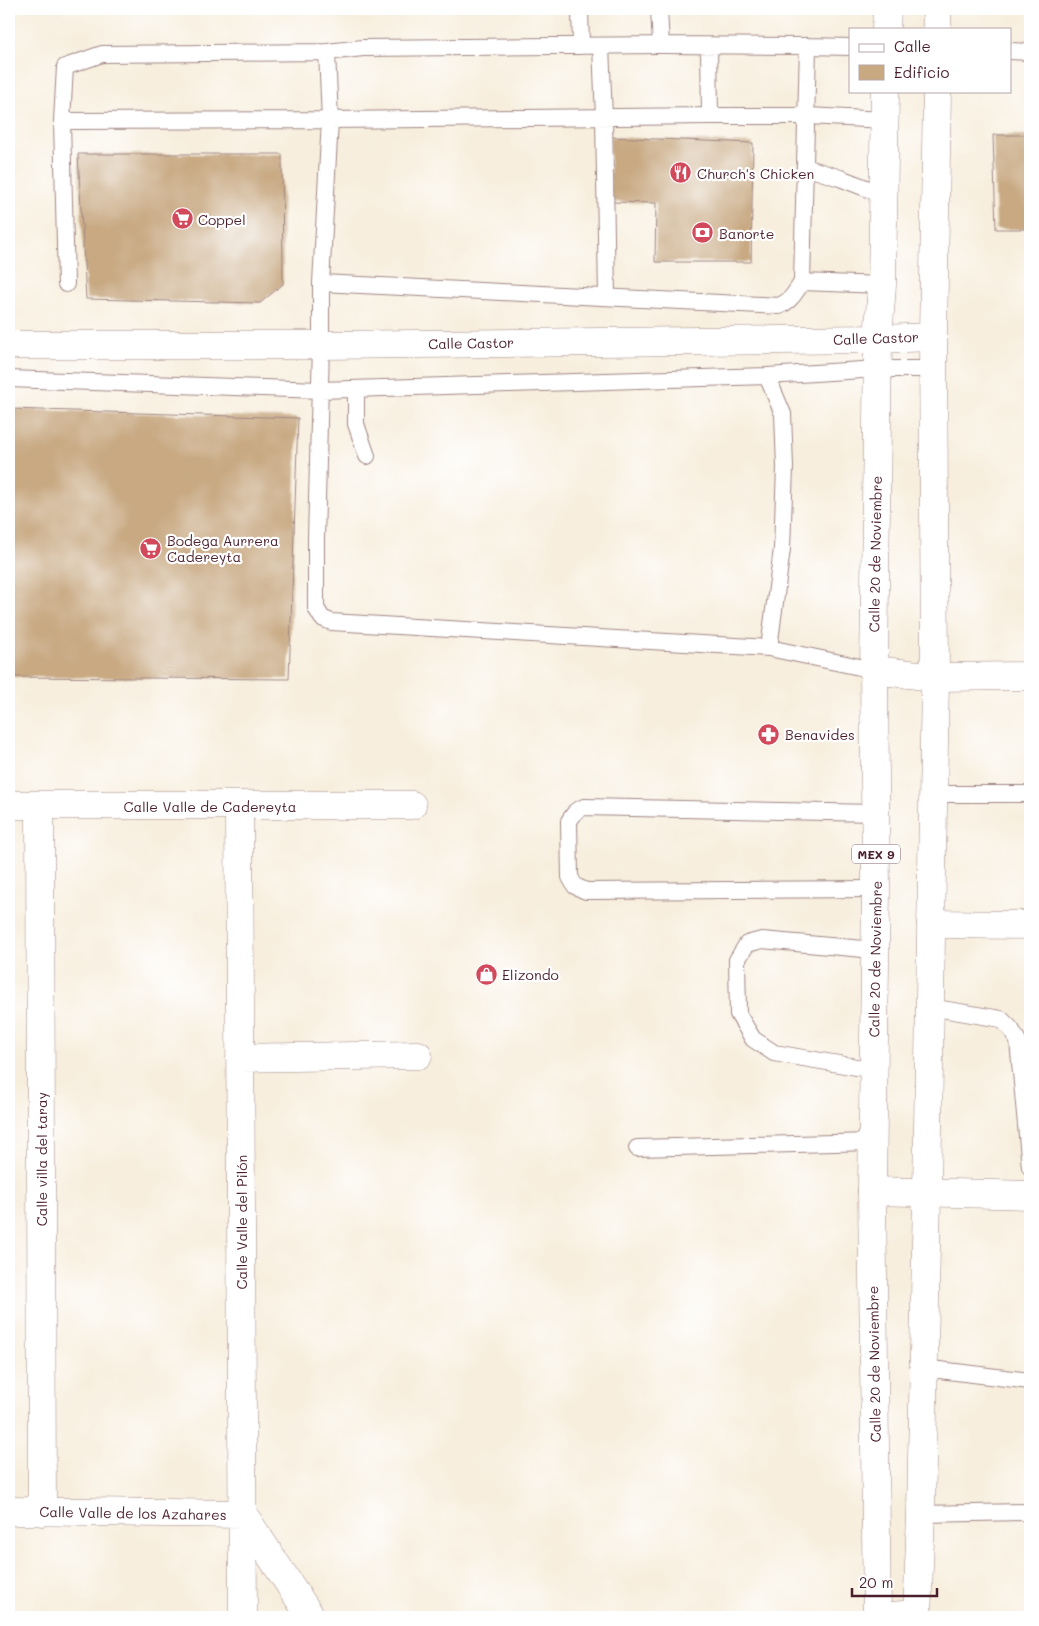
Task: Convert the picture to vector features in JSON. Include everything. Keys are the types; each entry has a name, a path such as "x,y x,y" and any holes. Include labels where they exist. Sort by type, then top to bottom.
{"street":[{"path":"886,28 887,9"},
{"path":"937,28 938,9"},
{"name":"Calle 20 de Noviembre","path":"876,1617 872,1191 876,889 874,670 878,339 882,285 885,92"},
{"path":"876,1617 917,1616 921,1514 935,677 933,337 937,92"},
{"name":"Calle Castor","path":"9,345 322,344 933,337"},
{"path":"874,670 935,677 1030,676"},
{"name":"Calle Valle de Cadereyta","path":"9,805 412,805"},
{"name":"Calle villa del taray","path":"40,805 42,1512"},
{"name":"Calle Valle del Pilón","path":"239,806 243,1514"},
{"path":"931,924 1030,925"},
{"path":"240,1058 418,1055"},
{"path":"872,1191 1030,1195"},
{"name":"Calle Valle de los Azahares","path":"9,1511 243,1514 243,1617"},
{"path":"243,1514 311,1617"}],"lane":[{"path":"580,9 581,46"},
{"path":"659,9 661,45"},
{"path":"66,284 62,121 65,67 102,54 327,52 363,48 661,45 849,47"},
{"path":"601,46 607,297"},
{"path":"709,46 710,116"},
{"path":"321,283 779,306 792,298 802,282 808,116 808,46"},
{"path":"1012,51 1030,52"},
{"path":"327,52 330,120 321,283 322,344 316,539 316,608 322,618 331,622 769,648 874,670"},
{"path":"62,121 710,116 808,116 885,120"},
{"path":"805,167 884,195"},
{"path":"802,282 882,285"},
{"path":"9,380 320,390 768,376 878,369 933,369"},
{"path":"768,376 783,414 785,467 782,549 769,648"},
{"path":"356,388 356,424 367,456"},
{"path":"933,794 1030,794"},
{"path":"875,813 584,806 576,811 569,821 570,877 575,886 586,891 876,889"},
{"path":"874,1070 774,1053 754,1039 738,1014 737,960 747,944 762,940 875,950"},
{"path":"930,1007 1001,1018 1011,1029 1018,1041 1030,1167"},
{"path":"637,1148 873,1142"},
{"path":"923,1368 1030,1381"},
{"path":"921,1514 1030,1512"}],"building":[{"path":"993,135 1030,135 1030,229 996,229"},
{"name":"Church's Chicken","path":"610,137 753,143 751,262 655,262 656,203 610,202"},
{"name":"Coppel","path":"78,154 282,154 283,284 260,303 86,299"},
{"name":"Bodega Aurrera Cadereyta","path":"9,409 298,418 289,679 9,677"}],"place":[{"name":"Church's Chicken","path":"681,173"},
{"name":"Coppel","path":"182,219"},
{"name":"Banorte","path":"703,233"},
{"name":"Bodega Aurrera Cadereyta","path":"151,548"},
{"name":"Benavides","path":"769,734"},
{"name":"Elizondo","path":"486,974"}]}
